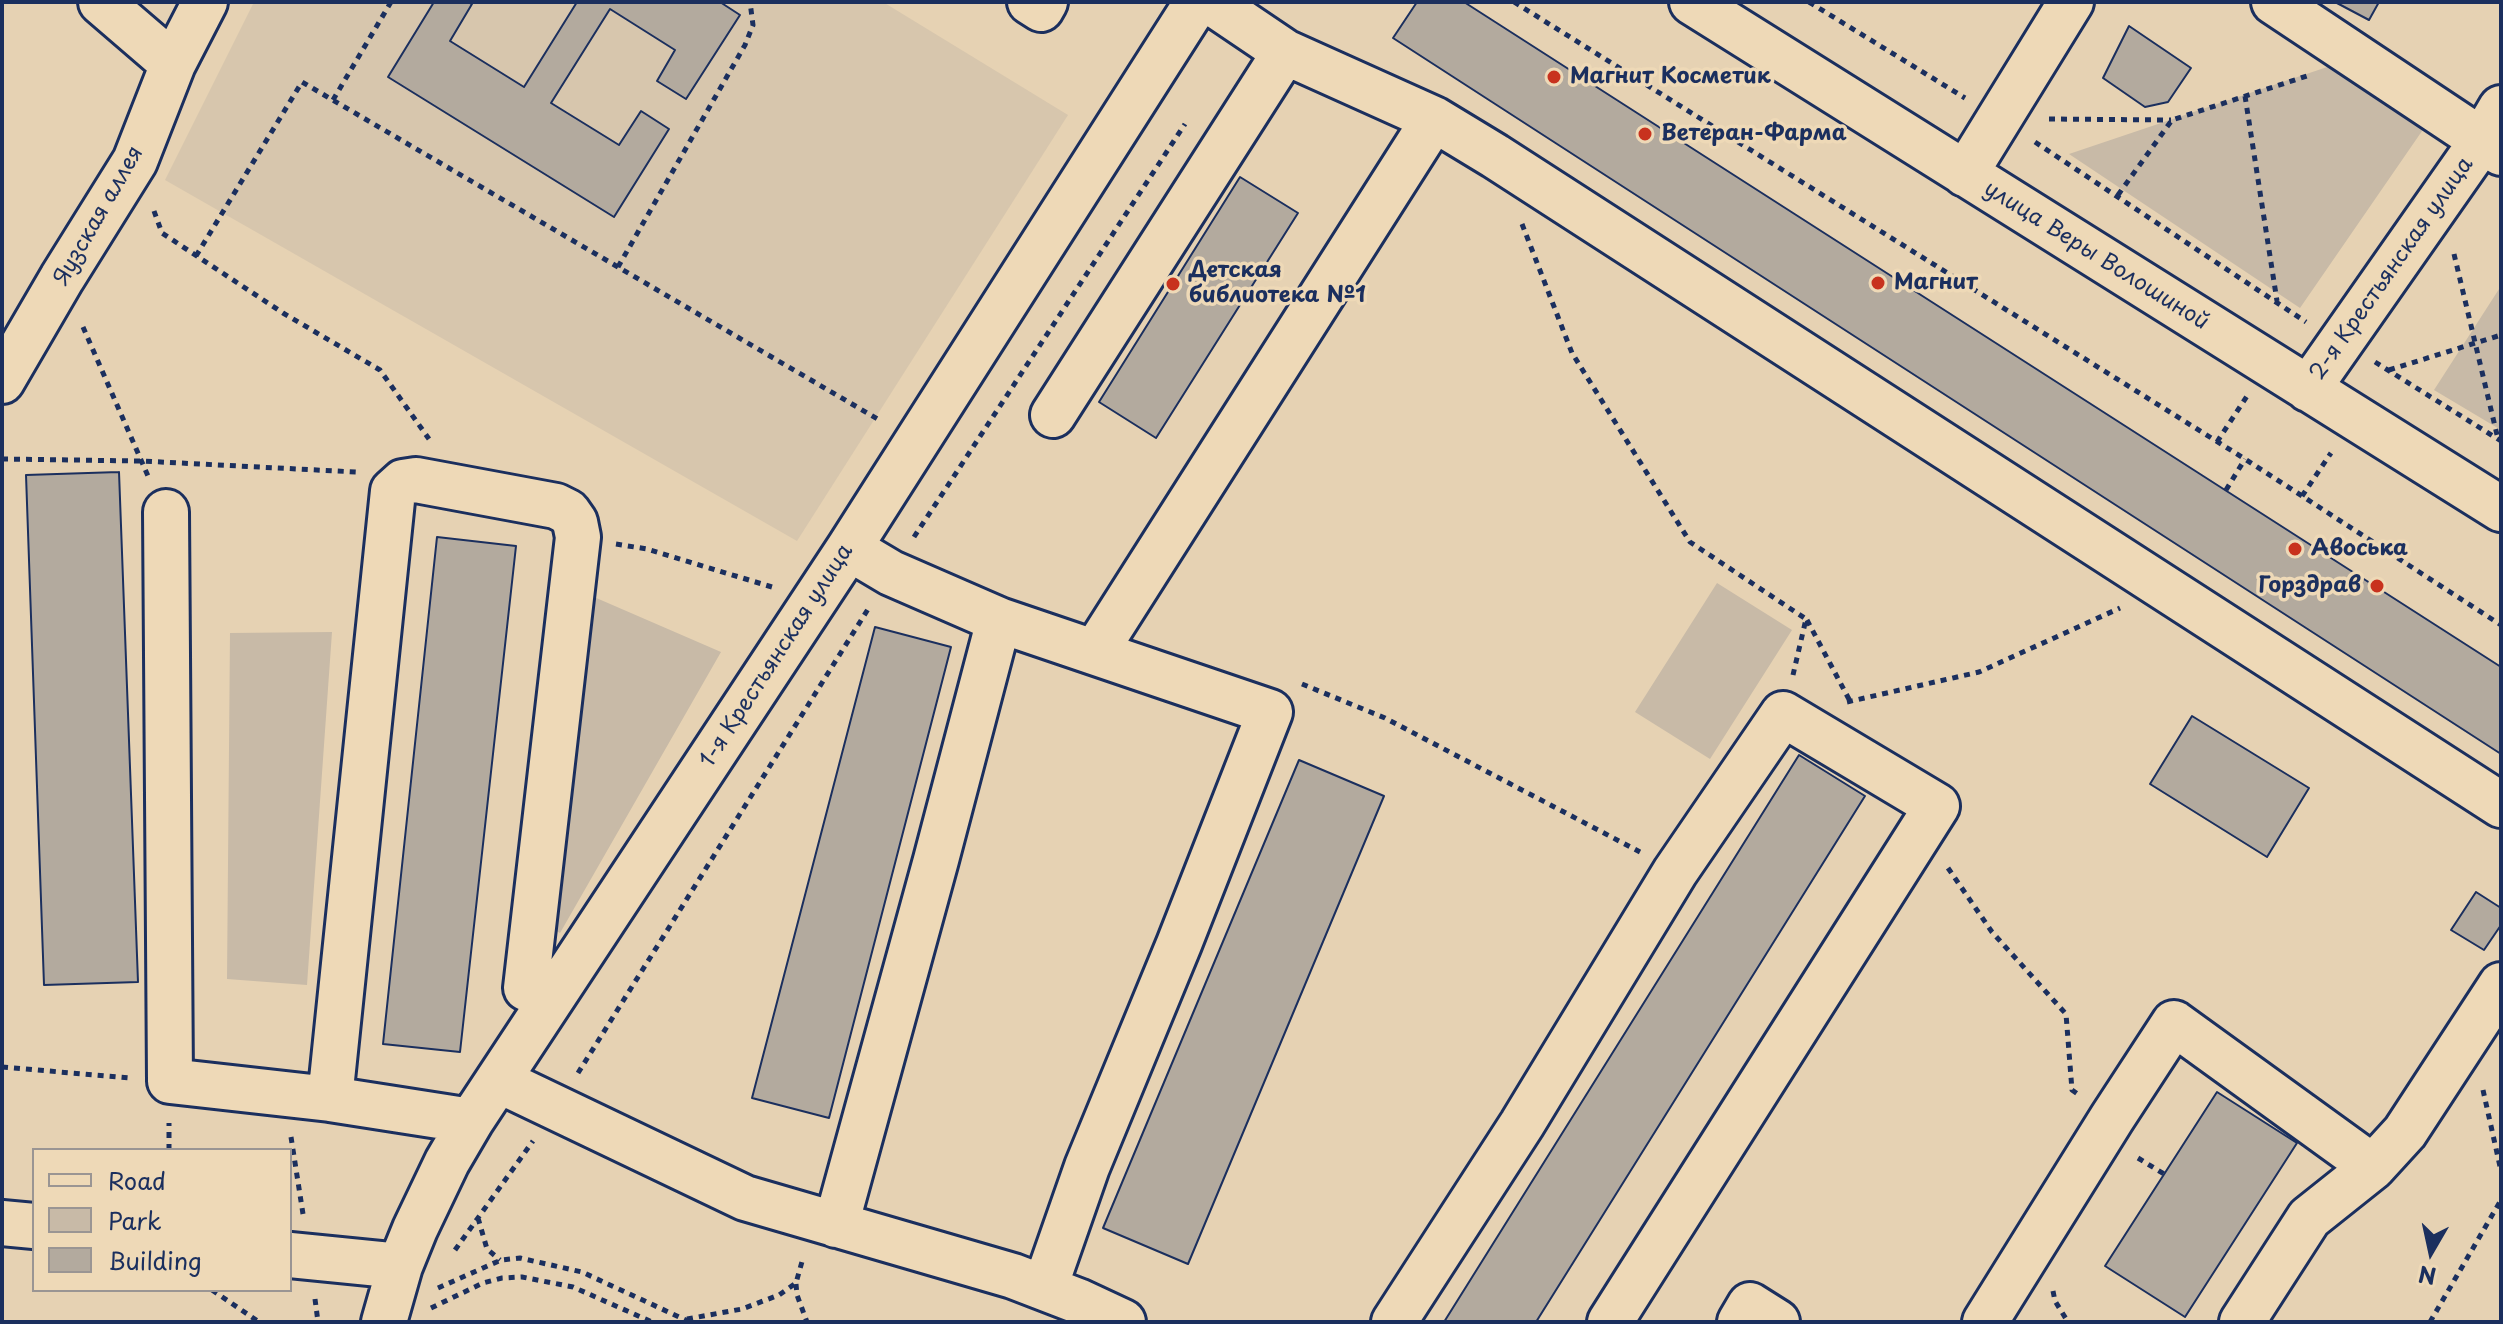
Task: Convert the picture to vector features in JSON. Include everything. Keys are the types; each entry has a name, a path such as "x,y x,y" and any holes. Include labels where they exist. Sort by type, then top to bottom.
{"street":[{"path":"101,2 173,64"},
{"name":"Яузская аллея","path":"2,381 135,161 173,64 205,2"},
{"path":"1030,2 1041,9 1045,2"},
{"name":"1-я Крестьянская улица","path":"403,1317 417,1274 415,1229 447,1162 471,1121 849,548 1197,2"},
{"path":"1211,2 1285,52 1434,119 1495,156 2501,805"},
{"name":"улица Веры Волошиной","path":"1692,2 2501,509"},
{"path":"1965,174 2071,2"},
{"path":"2274,2 2359,59 2494,134"},
{"path":"1053,415 1285,52"},
{"path":"1095,652 1434,119"},
{"name":"2-я Крестьянская улица","path":"2308,389 2494,134"},
{"path":"311,1096 393,491 403,482 416,480 556,506 568,512 575,522 578,537 526,988 549,1000"},
{"path":"166,512 170,1081 311,1096 471,1121"},
{"path":"849,548 891,573 999,620 1270,712 1087,1167 1045,1287"},
{"path":"825,1222 936,860 999,620"},
{"path":"1394,1322 1522,1124 1675,872 1783,714 1937,806 1610,1322"},
{"path":"2242,1322 2309,1218 2373,1167 2405,1132 2501,985"},
{"path":"2004,1315 2112,1118 2174,1023 2373,1167"},
{"path":"498,1080 724,1189 772,1207 1045,1287 1123,1322"},
{"path":"2,1223 32,1226"},
{"path":"300,1257 417,1274"},
{"path":"1740,1322 1750,1305 1777,1322"}],"path":[{"path":"333,100 391,2"},
{"path":"618,267 745,45 753,25 750,2"},
{"path":"1514,2 2245,459 2501,625"},
{"path":"1809,2 1999,118 2317,329"},
{"path":"1999,118 2172,120 2359,59"},
{"path":"196,256 302,82 885,423"},
{"path":"2245,96 2277,302"},
{"path":"2118,195 2172,120"},
{"path":"454,1252 556,1108 891,573 1187,121"},
{"path":"1495,156 1572,353 1690,542 1806,619 1858,715"},
{"path":"135,161 162,233 283,313 380,370 465,490"},
{"path":"2451,246 2500,441"},
{"path":"62,278 141,461"},
{"path":"2388,370 2501,335"},
{"path":"2371,359 2500,441"},
{"path":"2217,442 2250,392"},
{"path":"2302,496 2334,449"},
{"path":"2,459 141,461 380,473 403,482"},
{"path":"2226,490 2245,459"},
{"path":"578,537 647,549 778,589"},
{"path":"1806,619 1783,714 1851,702 1979,672 2163,589"},
{"path":"1270,712 1287,679 1385,718 1675,872"},
{"path":"1922,831 1992,932 2066,1014 2072,1090 2112,1118"},
{"path":"2470,1031 2501,1171"},
{"path":"2,1067 170,1081 169,1148"},
{"path":"291,1148 289,1122 311,1096"},
{"path":"292,1159 300,1257 318,1322"},
{"path":"2430,1322 2501,1200"},
{"path":"478,1218 487,1249 501,1260"},
{"path":"417,1274 429,1293 501,1260 520,1258 582,1272 687,1321 742,1309 779,1295 796,1283 825,1222"},
{"path":"403,1317 483,1283 522,1277 573,1287 652,1322"},
{"path":"796,1283 807,1322"},
{"path":"215,1292 259,1322"},
{"path":"403,1317 425,1303"}],"shaded area":[{"path":"254,2 883,2 1068,115 797,541 165,180"}],"green space":[{"path":"2345,61 2431,118 2300,308 2069,154"},
{"path":"2501,286 2501,430 2434,390"},
{"path":"1717,583 1792,630 1710,759 1635,712"},
{"path":"594,597 721,652 560,933 544,924"},
{"path":"332,632 307,985 227,979 230,633"}],"building":[{"path":"434,2 472,4 450,41 524,87 577,2 720,2 740,15 686,99 657,81 675,50 610,9 551,103 619,145 641,111 669,129 614,217 388,77"},
{"path":"1417,2 1464,2 2501,667 2501,754 1393,38"},
{"path":"2335,2 2379,2 2369,20"},
{"path":"2129,26 2191,68 2168,102 2145,107 2103,78"},
{"path":"1240,177 1298,213 1156,438 1099,402"},
{"path":"119,472 138,982 44,985 26,475"},
{"path":"437,537 516,546 460,1052 383,1044"},
{"path":"875,627 951,647 829,1118 752,1098"},
{"path":"2192,716 2309,788 2267,857 2150,784"},
{"path":"1799,755 1865,796 1536,1322 1444,1322"},
{"path":"1299,760 1384,796 1188,1264 1103,1228"},
{"path":"2476,892 2501,908 2501,925 2484,950 2451,930"},
{"path":"2217,1092 2297,1143 2185,1317 2105,1266"}],"place":[{"name":"Магнит Косметик","path":"1554,77"},
{"name":"Ветеран-Фарма","path":"1645,134"},
{"name":"Магнит","path":"1878,283"},
{"name":"Детская библиотека №1","path":"1173,284"},
{"name":"Авоська","path":"2295,549"},
{"name":"Горздрав","path":"2377,586"}]}
